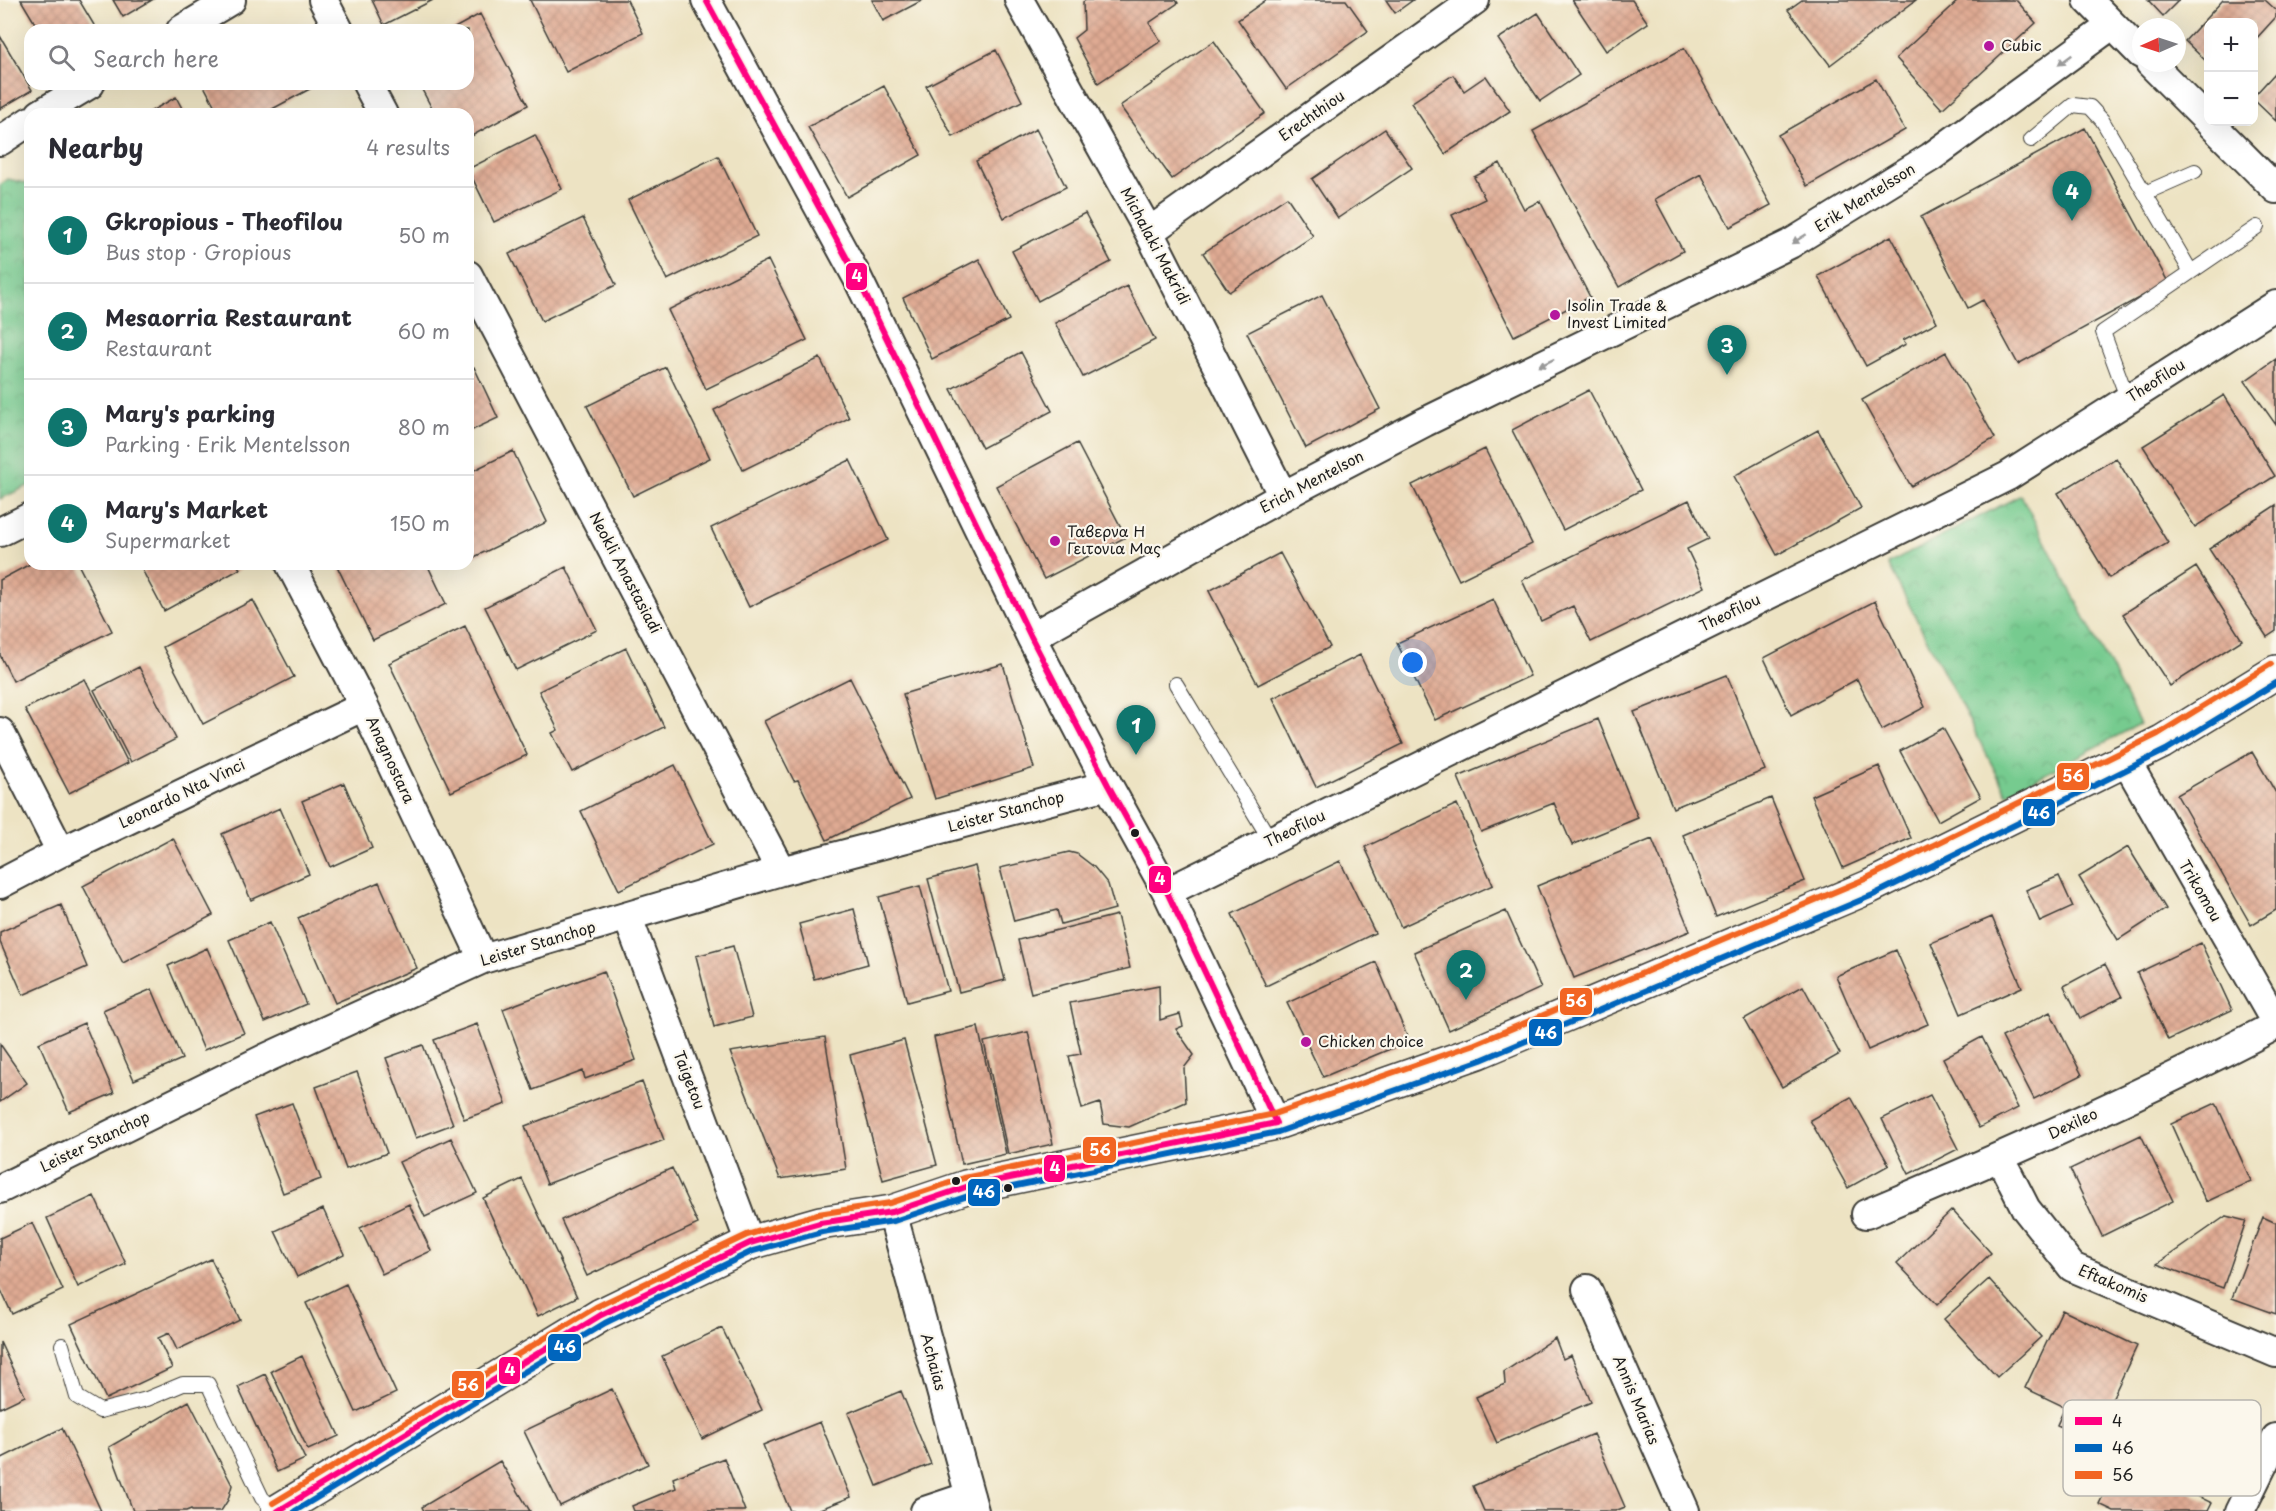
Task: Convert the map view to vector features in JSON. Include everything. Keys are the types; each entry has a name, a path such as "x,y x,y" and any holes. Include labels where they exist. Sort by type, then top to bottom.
{"main road":[{"path":"277,1511 601,1315 750,1243 820,1223 892,1212 966,1188 1276,1123 1478,1052 1869,887 2162,742 2276,672"}],"street":[{"path":"191,24 231,0"},
{"path":"323,0 336,24"},
{"path":"706,0 857,277 1031,637 1167,892 1276,1123"},
{"name":"Michalaki Makridi","path":"1019,0 1149,232 1283,496"},
{"name":"Erechthiou","path":"1149,232 1475,0"},
{"path":"2088,0 2132,45"},
{"name":"Erik Mentelsson","path":"1599,338 1800,238 1930,158 2112,25"},
{"path":"2159,72 2204,116"},
{"path":"51,108 80,90"},
{"path":"371,90 380,108"},
{"path":"0,141 24,125"},
{"path":"2214,126 2276,189"},
{"name":"Neokli Anastasiadi","path":"474,286 782,870"},
{"name":"Theofilou","path":"1167,892 2008,476 2276,305"},
{"name":"Erich Mentelson","path":"1031,637 1283,496 1425,422 1599,338"},
{"path":"0,532 24,520"},
{"name":"Anagnostara","path":"293,570 364,706 483,959"},
{"name":"Leonardo Nta Vinci","path":"0,884 61,852 364,706"},
{"path":"0,732 61,852"},
{"name":"Trikomou","path":"2125,759 2276,1024"},
{"name":"Leister Stanchop","path":"0,1189 266,1058 483,959 628,918 782,870 1108,785"},
{"name":"Taigetou","path":"628,918 750,1243"},
{"name":"Dexileo","path":"1866,1214 2000,1158 2165,1081 2276,1024"},
{"name":"Eftakomis","path":"2000,1158 2026,1209 2072,1267 2276,1353"},
{"name":"Achaias","path":"892,1212 972,1504"},
{"name":"Annis Marias","path":"1587,1288 1685,1511"},
{"path":"2261,1468 2276,1438"},
{"path":"2240,1511 2247,1496"},
{"path":"925,1511 972,1504"}],"lane":[{"path":"2031,140 2073,105 2090,107 2102,120 2191,272"},
{"path":"2145,193 2195,171"},
{"path":"2128,400 2103,332 2257,227"},
{"path":"1176,684 1271,841"},
{"path":"62,1345 77,1397 100,1411 147,1399 183,1384 208,1384 262,1498 277,1511"}],"green space":[{"path":"8,179 24,183 24,488 0,499 0,185"},
{"path":"2021,495 2140,724 2007,794 1888,564"}],"building":[{"path":"21,0 79,0 93,24 35,24"},
{"path":"113,0 152,0 123,17"},
{"path":"372,0 433,0 386,24 384,24"},
{"path":"530,0 627,0 643,33 566,72"},
{"path":"872,0 923,0 883,21"},
{"path":"1086,0 1176,0 1178,3 1149,23 1161,41 1098,83 1074,38 1084,30 1083,2"},
{"path":"1266,0 1346,0 1368,31 1286,89 1238,20"},
{"path":"1386,0 1413,0 1395,13"},
{"path":"1572,0 1632,0 1648,23 1606,51"},
{"path":"1802,0 1916,0 1830,65 1788,10"},
{"path":"1959,0 2016,0 2036,23 1942,109 1896,58"},
{"path":"2148,0 2179,0 2163,16"},
{"path":"2223,0 2265,0 2276,10 2276,17 2258,37 2258,18 2206,18"},
{"path":"1538,13 1579,75 1540,101 1498,39"},
{"path":"480,14 528,105 474,135 474,108 432,108 422,90 474,90 474,24 462,24"},
{"path":"2204,20 2204,59 2186,40"},
{"path":"0,36 24,76 24,90 32,90 0,109"},
{"path":"1214,41 1265,113 1172,179 1120,106"},
{"path":"1684,48 1771,205 1730,227 1701,174 1655,199 1683,251 1619,287 1533,131"},
{"path":"996,50 1022,101 953,137 926,86"},
{"path":"2276,72 2276,121 2258,104 2258,92"},
{"path":"1453,75 1464,91 1486,76 1510,111 1445,154 1411,103"},
{"path":"1876,79 1905,130 1807,186 1778,135"},
{"path":"884,86 921,155 847,197 808,127"},
{"path":"206,90 308,90 274,108 216,108"},
{"path":"176,97 182,108 157,108"},
{"path":"2085,128 2168,282 2018,364 1983,300 1968,308 1921,217"},
{"path":"1036,129 1066,187 1004,218 976,161"},
{"path":"1385,129 1412,168 1338,218 1312,179"},
{"path":"535,135 562,189 494,222 474,181 474,166"},
{"path":"718,156 757,236 667,280 628,200"},
{"path":"1500,163 1524,209 1540,201 1590,297 1514,336 1452,215 1485,199 1474,177"},
{"path":"1287,197 1313,236 1229,292 1203,253"},
{"path":"1085,213 1111,262 1038,301 1012,251"},
{"path":"583,218 616,285 542,321 509,254"},
{"path":"1891,236 1937,322 1903,340 1906,344 1866,366 1818,276"},
{"path":"979,259 1009,320 932,359 903,298"},
{"path":"768,260 807,340 706,389 668,310"},
{"path":"1127,286 1155,340 1083,377 1055,323"},
{"path":"1322,295 1380,409 1306,448 1247,333"},
{"path":"1021,352 1052,411 982,448 951,389"},
{"path":"1946,352 1995,438 1911,486 1862,400"},
{"path":"820,358 849,418 743,470 714,410"},
{"path":"2276,359 2276,425 2245,381"},
{"path":"474,367 498,418 474,429"},
{"path":"666,367 710,458 633,496 587,406"},
{"path":"1589,390 1641,490 1563,530 1512,430"},
{"path":"2224,395 2275,476 2195,527 2143,446"},
{"path":"1818,430 1861,508 1777,555 1734,476"},
{"path":"1077,443 1126,537 1044,579 996,486"},
{"path":"1485,449 1532,544 1459,580 1412,485"},
{"path":"513,451 547,522 474,557 474,470"},
{"path":"2116,458 2168,543 2109,578 2058,493"},
{"path":"850,460 888,540 749,607 711,528"},
{"path":"1689,500 1708,539 1687,549 1705,587 1591,642 1573,606 1541,621 1522,580"},
{"path":"2276,505 2276,631 2267,637 2209,549"},
{"path":"1280,553 1330,647 1258,685 1209,591"},
{"path":"24,567 24,570 81,570 112,631 13,681 0,655 0,580"},
{"path":"566,567 597,630 516,670 485,607"},
{"path":"2196,567 2242,640 2170,686 2123,614"},
{"path":"142,570 238,570 164,611"},
{"path":"339,570 430,570 446,604 373,640"},
{"path":"1493,599 1530,676 1435,720 1397,643"},
{"path":"253,600 294,677 203,724 163,647"},
{"path":"1875,601 1925,707 1882,730 1857,679 1791,715 1764,658"},
{"path":"465,626 527,755 451,792 389,663"},
{"path":"626,648 664,727 572,772 552,733 558,730 539,691"},
{"path":"1360,655 1403,744 1316,787 1273,698"},
{"path":"1003,664 1034,768 935,799 903,694"},
{"path":"139,667 176,739 131,762 94,690"},
{"path":"1727,675 1765,770 1673,808 1634,712"},
{"path":"850,678 910,799 827,840 798,780 794,781 764,721"},
{"path":"85,679 128,763 69,793 25,709"},
{"path":"1598,719 1638,818 1572,845 1554,803 1481,832 1458,777"},
{"path":"1943,728 1981,797 1938,821 1900,751"},
{"path":"2252,752 2276,793 2276,910 2251,925 2177,795"},
{"path":"675,765 713,844 619,890 581,811"},
{"path":"1879,766 1911,838 1843,868 1811,796"},
{"path":"344,783 372,848 330,867 302,801"},
{"path":"1771,798 1805,881 1716,917 1683,835"},
{"path":"1457,804 1493,885 1401,927 1365,847"},
{"path":"280,808 309,874 251,900 222,834"},
{"path":"173,838 213,915 123,963 83,886"},
{"path":"1652,839 1690,931 1574,978 1537,886"},
{"path":"2128,847 2166,909 2118,940 2079,877"},
{"path":"1069,852 1077,854 1094,867 1108,884 1115,909 1061,924 1057,910 1014,921 1000,868"},
{"path":"1340,861 1375,933 1266,986 1232,914"},
{"path":"975,866 1005,980 959,992 928,879"},
{"path":"2059,876 2073,907 2040,922 2026,890"},
{"path":"379,882 417,968 335,1003 298,918"},
{"path":"920,886 948,991 907,1002 879,897"},
{"path":"61,905 87,967 23,995 0,942 0,932"},
{"path":"854,909 868,964 814,979 799,924"},
{"path":"1506,911 1541,988 1449,1030 1414,952"},
{"path":"1117,915 1130,968 1031,993 1018,940"},
{"path":"1992,917 2022,987 1961,1014 1931,943"},
{"path":"270,922 306,1004 265,1022 229,940"},
{"path":"2201,943 2232,1010 2168,1040 2137,973"},
{"path":"733,946 752,1017 714,1027 696,956"},
{"path":"207,948 244,1033 204,1050 168,966"},
{"path":"1896,950 1928,1024 1868,1050 1836,976"},
{"path":"1376,962 1409,1041 1323,1077 1287,1003"},
{"path":"2105,964 2122,997 2080,1018 2064,986"},
{"path":"604,971 636,1060 585,1079 583,1071 533,1090 503,1009"},
{"path":"1159,986 1160,1020 1180,1014 1183,1026 1176,1029 1194,1055 1184,1068 1186,1102 1129,1127 1104,1124 1100,1103 1082,1109 1069,1056 1081,1054 1070,1003"},
{"path":"1803,986 1840,1054 1782,1087 1744,1019"},
{"path":"152,989 182,1059 134,1080 103,1010"},
{"path":"2050,1012 2082,1075 2034,1099 2002,1037"},
{"path":"84,1023 114,1093 69,1112 39,1043"},
{"path":"477,1024 506,1104 464,1119 434,1040"},
{"path":"978,1027 1006,1154 962,1164 934,1037"},
{"path":"1028,1032 1053,1144 1008,1154 984,1042"},
{"path":"825,1037 846,1169 780,1179 730,1052"},
{"path":"1982,1037 2018,1108 1979,1128 1943,1058"},
{"path":"904,1040 937,1165 883,1180 850,1055"},
{"path":"0,1044 27,1083 0,1102"},
{"path":"423,1045 453,1124 416,1138 386,1058"},
{"path":"357,1072 387,1153 346,1169 316,1087"},
{"path":"642,1082 664,1140 547,1184 525,1126"},
{"path":"1930,1095 1958,1149 1909,1174 1882,1119"},
{"path":"1851,1097 1889,1165 1848,1188 1810,1120"},
{"path":"292,1103 321,1179 283,1193 254,1117"},
{"path":"2216,1103 2251,1181 2206,1202 2171,1124"},
{"path":"2141,1135 2173,1201 2102,1236 2070,1169"},
{"path":"451,1138 477,1193 425,1217 399,1162"},
{"path":"672,1168 698,1224 587,1276 561,1220"},
{"path":"522,1179 577,1297 538,1316 483,1198"},
{"path":"94,1196 126,1264 78,1287 47,1218"},
{"path":"409,1204 431,1251 382,1274 360,1228"},
{"path":"323,1209 344,1254 297,1277 275,1231"},
{"path":"1952,1210 1991,1253 1937,1305 1897,1263"},
{"path":"2226,1216 2246,1221 2223,1288 2157,1264"},
{"path":"2263,1217 2276,1223 2276,1314 2232,1298"},
{"path":"32,1223 63,1290 12,1314 0,1288 0,1238"},
{"path":"211,1259 240,1320 177,1350 169,1333 158,1338 172,1368 106,1399 71,1324"},
{"path":"1989,1279 2041,1337 1997,1377 1944,1319"},
{"path":"346,1284 396,1393 356,1412 306,1303"},
{"path":"2062,1310 2137,1346 2111,1400 2063,1400 2063,1406 2025,1388"},
{"path":"722,1328 762,1410 702,1439 662,1356"},
{"path":"1555,1338 1563,1359 1571,1355 1591,1402 1497,1443 1476,1397 1505,1384 1504,1372"},
{"path":"0,1342 25,1396 0,1408"},
{"path":"302,1356 339,1436 308,1450 271,1371"},
{"path":"265,1374 305,1459 277,1472 238,1387"},
{"path":"612,1389 648,1464 560,1506 524,1431"},
{"path":"901,1391 931,1464 877,1486 848,1413"},
{"path":"189,1401 232,1485 228,1500 221,1511 192,1511 191,1509 186,1511 133,1511 109,1447"},
{"path":"2063,1412 2063,1428 2057,1425"},
{"path":"820,1422 851,1497 815,1511 790,1511 763,1445"},
{"path":"62,1428 101,1511 0,1511 0,1459"},
{"path":"1593,1434 1625,1507 1615,1511 1484,1511 1473,1486"},
{"path":"724,1458 745,1511 634,1511 632,1506 676,1488 673,1478"},
{"path":"500,1461 530,1511 424,1511 422,1507"},
{"path":"2103,1496 2198,1496 2212,1503 2208,1511 2114,1511 2099,1504"}],"transit line":[{"name":"4","path":"706,0 857,277 1031,637 1167,892 1276,1123"},
{"name":"56","path":"273,1503 596,1307 747,1235 818,1214 890,1203 964,1178 1274,1114 1475,1044 1865,879 2158,734 2271,664"},
{"name":"46","path":"295,1511 605,1323 753,1251 822,1232 894,1221 968,1196 1278,1132 1481,1060 1873,895 2166,750 2276,683"},
{"name":"4","path":"278,1511 601,1315 750,1243 820,1223 892,1212 966,1187 1276,1123"}],"place":[{"name":"Cubic","path":"1989,46"},
{"name":"Mary's Market","path":"2072,221"},
{"name":"Isolin Trade & Invest Limited","path":"1555,315"},
{"name":"Mary's parking","path":"1727,375"},
{"name":"Ταβερνα Η Γειτονια Μας","path":"1055,541"},
{"name":"Gkropious - Theofilou","path":"1136,755"},
{"name":"Mesaorria Restaurant","path":"1466,1000"},
{"name":"Chicken choice","path":"1306,1042"}]}
